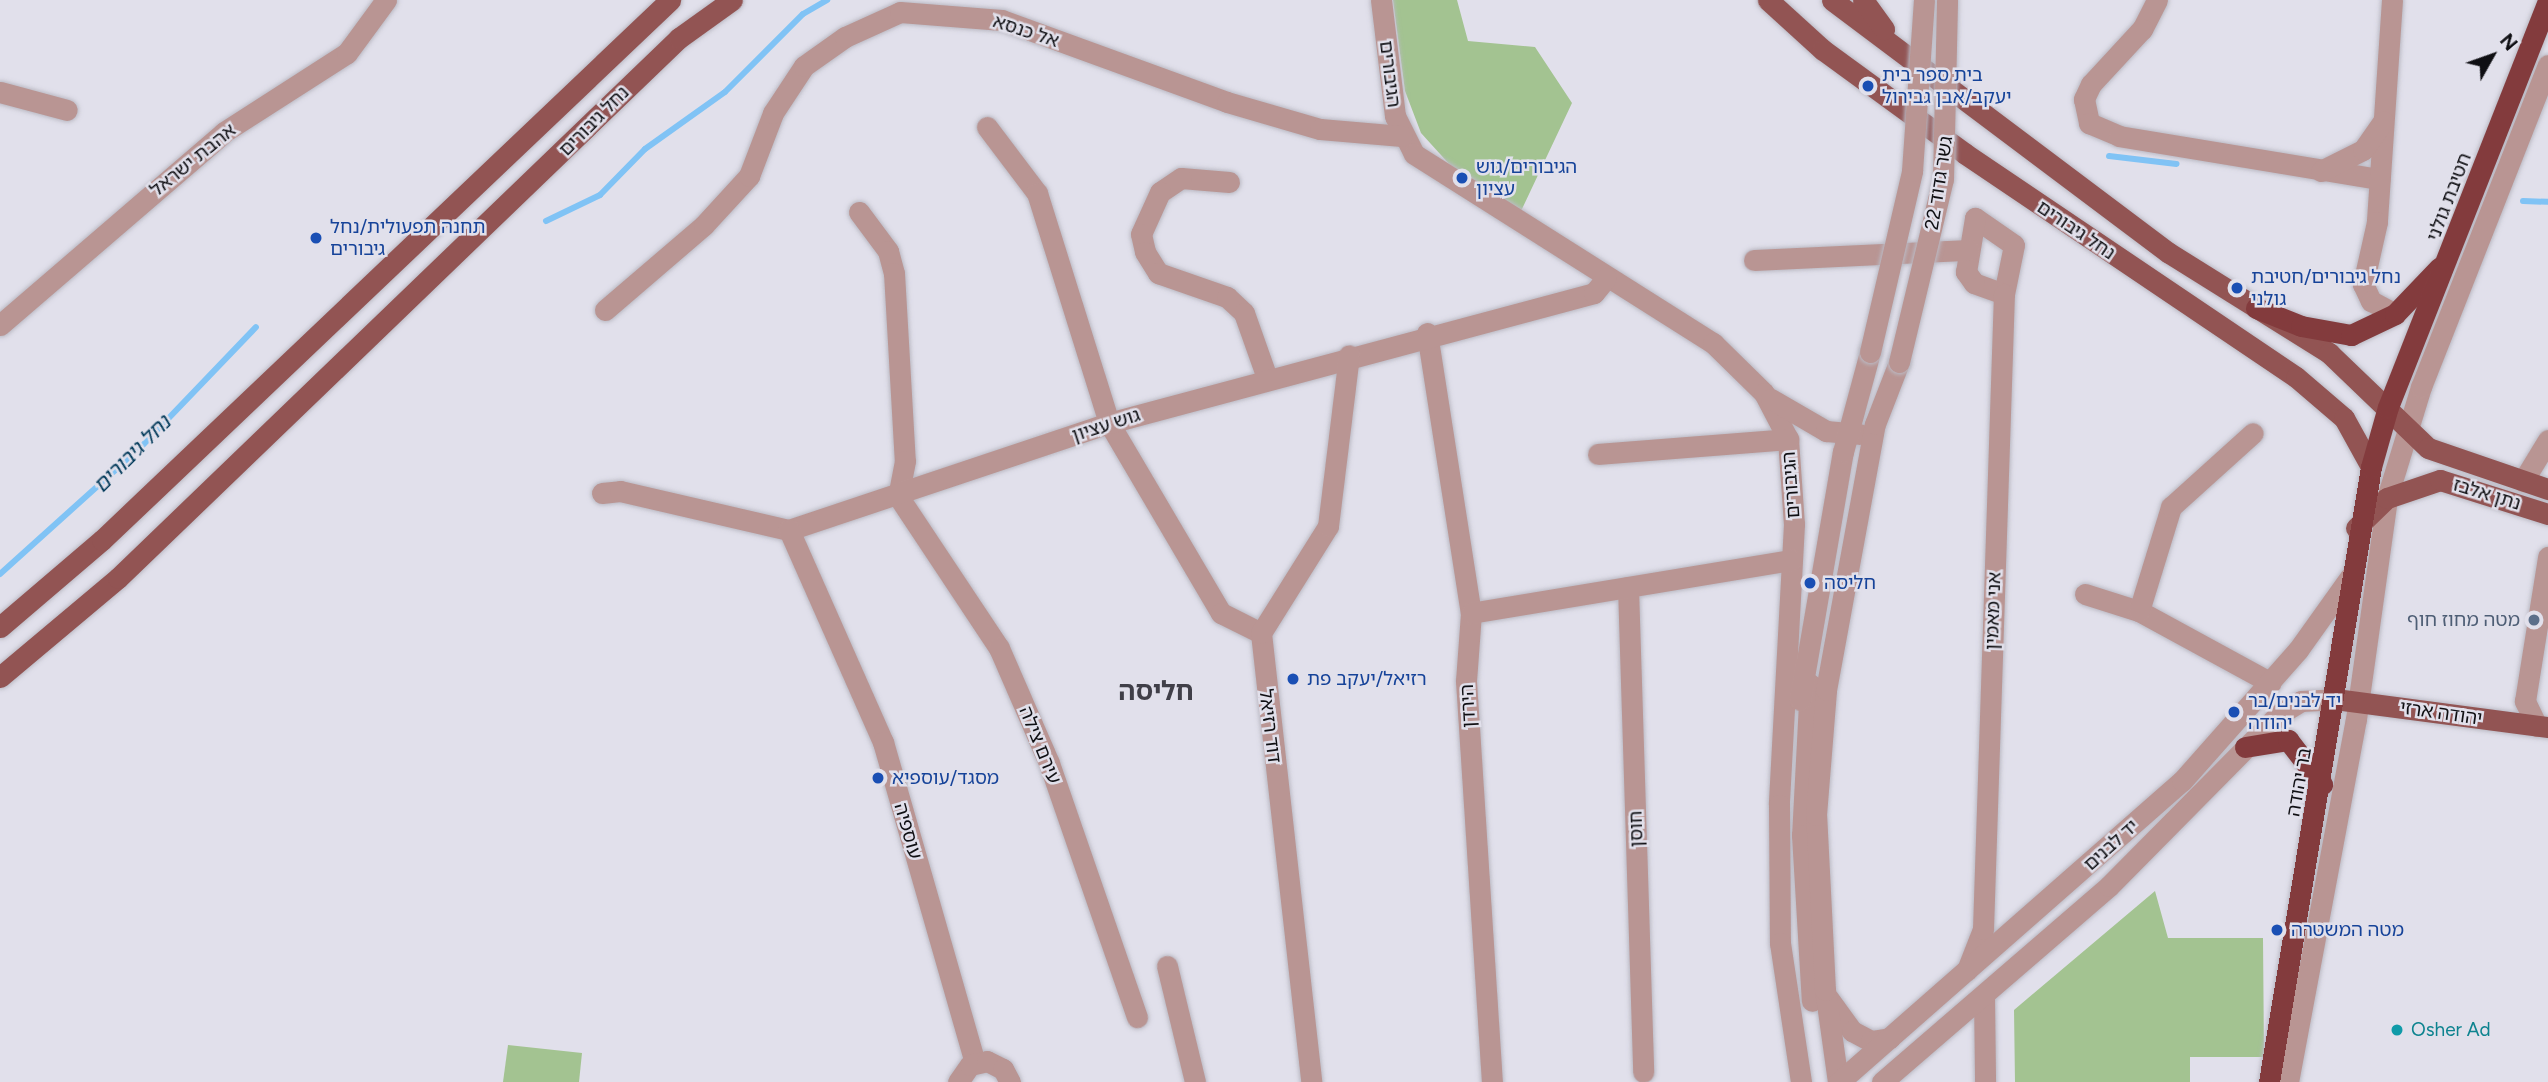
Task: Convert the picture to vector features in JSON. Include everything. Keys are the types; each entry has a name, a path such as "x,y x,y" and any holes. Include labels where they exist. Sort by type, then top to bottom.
{"highway":[{"name":"חטיבת גולני","path":"2388,407 2454,250 2548,0"},
{"path":"2256,308 2337,334 2364,332 2395,314 2454,250"},
{"name":"בר יהודה","path":"2269,1082 2322,784 2356,528 2388,407"},
{"path":"2245,747 2288,740 2322,784"}],"main road":[{"name":"נחל גיבורים","path":"0,627 111,531 670,0"},
{"name":"נחל גיבורים","path":"0,677 128,569 679,37 732,0"},
{"name":"נחל גיבורים","path":"1768,0 1823,50 1964,153 2296,377 2344,418 2371,467"},
{"name":"נחל גיבורים","path":"1832,0 1893,42 2116,215 2338,359 2388,407"},
{"path":"1863,0 1893,42"},
{"name":"נתן אלבז","path":"2388,407 2407,429 2436,453 2548,489"},
{"name":"נתן אלבז","path":"2356,528 2387,498 2440,480 2548,514"},
{"name":"יהודה ארזי","path":"2335,699 2542,727"}],"street":[{"name":"אהבת ישראל","path":"0,325 223,132 346,53 386,0"},
{"name":"הגיבורים","path":"1381,0 1390,83 1402,136 1432,170 1713,343 1765,393 1788,439 1792,560 1779,805 1780,943 1801,1082"},
{"path":"1813,1082 1794,958 1790,798 1810,654 1847,436 1870,352 1912,171 1924,0"},
{"name":"גשר גדוד 22","path":"1875,424 1899,362 1943,179 1947,0"},
{"path":"2157,0 2142,29 2091,84 2084,99 2089,122 2119,136 2319,172 2379,179"},
{"path":"2392,0 2379,179 2363,284 2371,301 2395,314"},
{"name":"אל כנסא","path":"605,310 704,225 749,176 773,113 804,66 845,37 900,12 1002,20 1227,102 1320,129 1402,136"},
{"path":"2288,1082 2358,702 2387,498 2407,429 2548,65"},
{"path":"0,92 67,110"},
{"path":"2319,172 2363,150 2385,118"},
{"path":"987,127 1037,193 1109,423 1221,612 1261,633 1328,526 1349,355"},
{"path":"1229,182 1181,178 1160,192 1146,215 1143,243 1158,273 1227,297 1244,313 1267,378"},
{"path":"859,212 888,251 894,273 905,461 898,496"},
{"name":"אני מאמין","path":"1963,978 1983,929 2004,294 2012,240 1975,218 1969,250"},
{"path":"1754,260 1969,250 1970,279 2004,294"},
{"name":"גוש עציון","path":"789,530 898,496 1109,423 1427,333 1594,293 1606,278"},
{"name":"הירדן","path":"1427,333 1471,613 1466,681 1492,1082"},
{"path":"1765,393 1802,420 1847,436 1875,424"},
{"path":"1839,1082 1825,990 1816,815 1826,690 1875,424"},
{"path":"2139,611 2171,507 2253,433"},
{"path":"1598,454 1788,439"},
{"path":"2523,481 2548,440"},
{"path":"602,493 620,491 789,530"},
{"name":"עירם צילה","path":"898,496 999,648 1049,763 1137,1017"},
{"name":"עוספיה","path":"789,530 883,742 975,1063"},
{"path":"2542,727 2525,701 2548,557"},
{"path":"1471,613 1792,560"},
{"name":"יד לבנים","path":"1839,1082 1963,978 2182,781 2270,683 2350,577"},
{"name":"חוסן","path":"1628,587 1643,1072"},
{"path":"2085,594 2139,611 2270,683"},
{"name":"דוד רזיאל","path":"1261,633 1311,1082"},
{"path":"1810,654 1802,777 1805,936 1824,1082"},
{"name":"יד לבנים","path":"1882,1082 2155,842 2245,747 2288,707 2335,699"},
{"path":"1983,929 1993,940 2009,937"},
{"path":"1805,936 1825,990 1852,1031 1871,1041 1890,1038"},
{"path":"1167,966 1195,1082"},
{"path":"1984,995 1985,1082"},
{"path":"958,1082 975,1063 996,1064 1010,1082"}],"green space":[{"path":"1393,0 1457,0 1468,41 1535,47 1572,103 1521,211 1450,165 1421,133 1405,91"},
{"path":"2155,891 2168,938 2263,938 2264,1057 2190,1057 2190,1082 2015,1082 2014,1010"},
{"path":"508,1045 582,1053 579,1082 503,1082"}],"waterway":[{"path":"546,221 600,195 645,149 725,92 803,14 827,0"},
{"path":"2109,156 2177,164"},
{"path":"2523,201 2548,202"},
{"name":"נחל גיבורים","path":"0,574 141,447 256,327"}],"place":[{"name":"בית ספר בית יעקב/אבן גבירול","path":"1868,86"},
{"name":"הגיבורים/גוש עציון","path":"1462,178"},
{"name":"תחנה תפעולית/נחל גיבורים","path":"316,238"},
{"name":"נחל גיבורים/חטיבת גולני","path":"2237,288"},
{"name":"חליסה","path":"1810,583"},
{"name":"מטה מחוז חוף","path":"2534,620"},
{"name":"רזיאל/יעקב פת","path":"1293,679"},
{"name":"יד לבנים/בר יהודה","path":"2234,712"},
{"name":"מסגד/עוספיא","path":"878,778"},
{"name":"מטה המשטרה","path":"2277,930"},
{"name":"Osher Ad","path":"2397,1030"}],"district":[{"name":"חליסה","path":"1156,692"}]}
